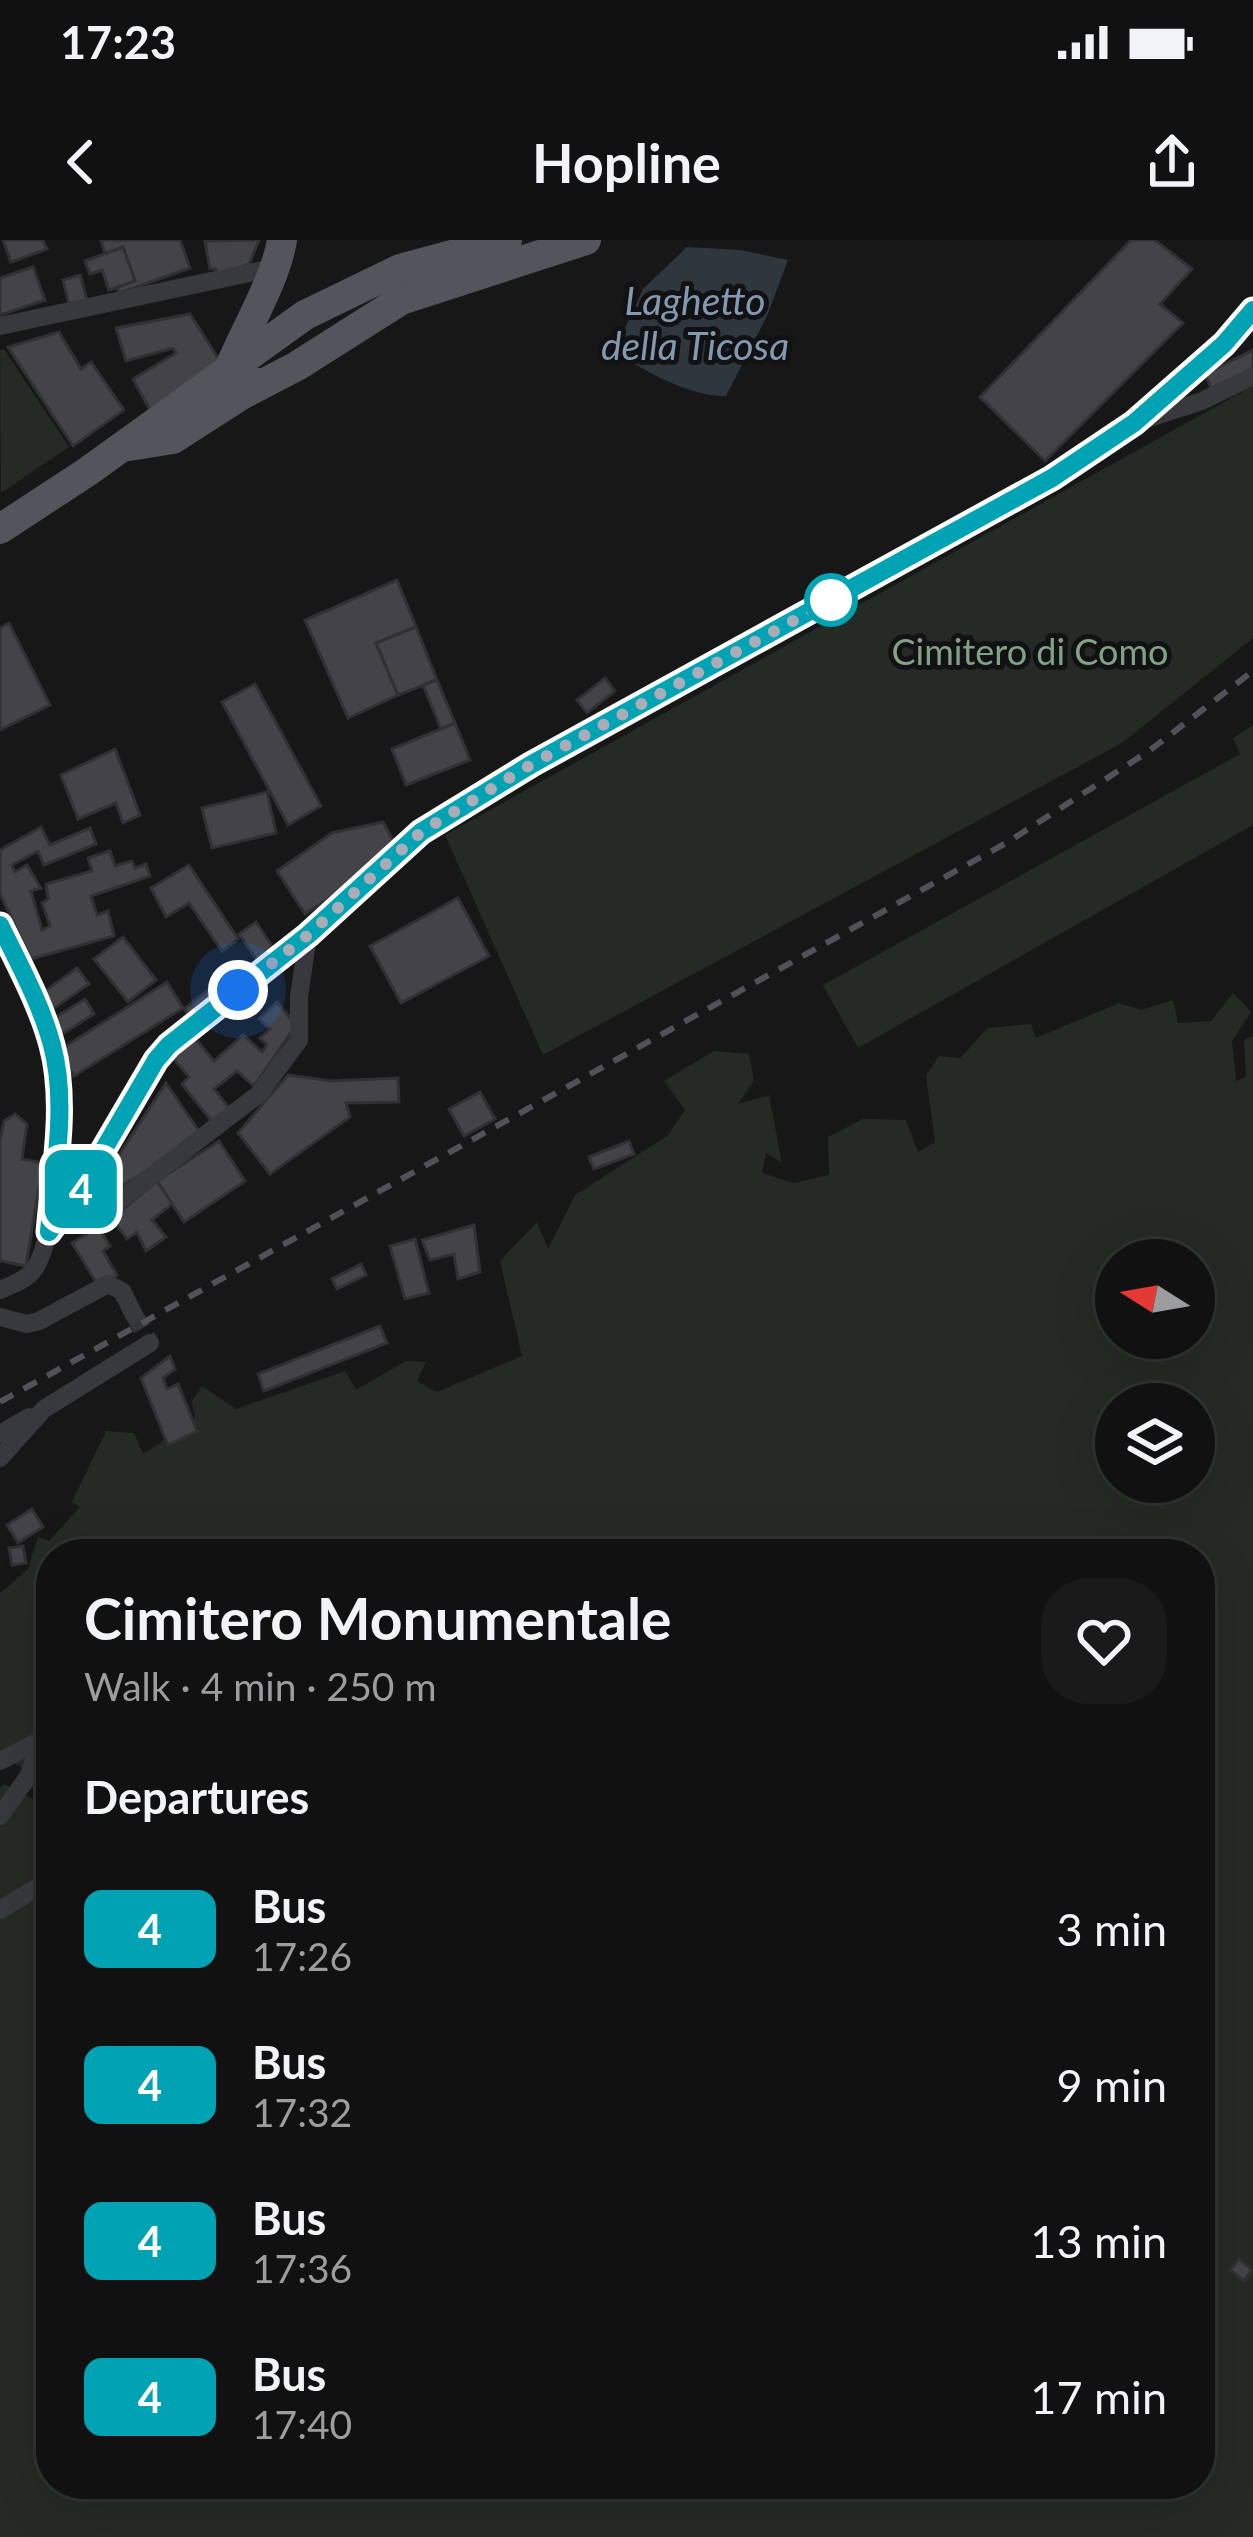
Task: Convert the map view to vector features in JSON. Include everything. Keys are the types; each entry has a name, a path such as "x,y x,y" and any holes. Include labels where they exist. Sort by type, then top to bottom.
{"main road":[{"path":"0,529 124,446 236,381 305,316 400,269 506,240"},
{"path":"236,381 297,366 354,327 430,289 586,240"},
{"path":"280,254 285,292 305,316 328,325 354,327"},
{"path":"236,381 254,309 280,254"}],"street":[{"path":"0,326 280,254"},
{"path":"0,1290 32,1271 49,1232 169,1045 308,935 421,832 532,764 1052,478 1134,423 1224,344 1253,310"},
{"path":"1134,423 1202,401 1253,376"},
{"path":"0,925 53,1047 59,1112 49,1232"},
{"path":"49,1232 116,1202 259,1094 298,1040 308,935"},
{"path":"0,1317 27,1324 108,1284 128,1303"},
{"path":"0,1434 150,1343"},
{"path":"0,1458 44,1409"},
{"path":"0,1761 33,1744 36,1750"},
{"path":"0,1816 28,1778 36,1755"},
{"path":"0,1910 36,1888"}],"green space":[{"path":"4,349 69,447 1,493 0,350"},
{"name":"Cimitero di Como","path":"1253,386 1253,638 1122,743 543,1055 445,835"},
{"path":"1253,725 1253,825 858,1048 823,985 1240,754 1233,738"},
{"path":"1233,993 1251,1012 1232,1041 1236,1081 1246,1077 1244,1040 1253,1036 1253,2537 0,2537 0,1787 5,1784 36,1801 36,2499 1215,2499 1215,1539 51,1539 80,1507 72,1502 106,1431 134,1433 143,1454 195,1419 192,1401 202,1386 236,1409 345,1371 356,1390 406,1361 426,1362 417,1381 437,1392 522,1356 500,1261 537,1222 548,1249 575,1195 667,1136 685,1110 664,1081 714,1051 749,1054 754,1081 738,1104 769,1095 782,1163 766,1153 762,1173 793,1183 829,1175 828,1137 863,1119 906,1120 918,1152 935,1142 926,1075 939,1056 960,1058 988,1028 1031,1024 1036,1038 1119,1003 1141,1010 1173,1000 1178,1023 1211,1021"},
{"path":"36,1543 36,1764 22,1768 0,1754 0,1593 28,1569"}],"water":[{"name":"Laghetto della Ticosa","path":"687,247 740,250 788,260 767,316 726,396 668,381 615,350 643,289"}],"building":[{"path":"3,240 43,240 47,249 11,262"},
{"path":"101,240 180,240 190,268 119,293 117,287 135,281 123,247 105,254"},
{"path":"259,240 249,264 218,275 210,269 205,241"},
{"path":"1131,240 1155,240 1192,269 1160,304 1183,323 1045,461 980,397"},
{"path":"123,247 135,281 109,290 102,270 90,274 85,261"},
{"path":"33,267 45,300 0,315 0,278"},
{"path":"80,275 88,304 70,308 63,280"},
{"path":"190,314 220,361 150,410 133,379 176,353 173,348 126,361 116,328"},
{"path":"59,332 81,369 91,362 124,410 73,446 8,347"},
{"path":"1253,350 1253,370 1212,390 1205,374"},
{"path":"397,580 416,627 376,643 398,695 348,718 305,620"},
{"path":"9,623 50,705 0,730 0,628"},
{"path":"416,627 437,680 398,695 376,643"},
{"path":"605,678 615,691 587,713 577,700"},
{"path":"437,680 455,723 441,729 423,685"},
{"path":"255,684 321,806 288,825 222,702"},
{"path":"455,723 470,760 406,785 392,749"},
{"path":"115,749 140,815 123,823 116,803 78,819 61,775"},
{"path":"267,792 276,833 212,848 202,808"},
{"path":"383,822 394,842 358,879 305,914 277,871 332,833"},
{"path":"41,827 50,845 90,828 96,844 44,865 38,851 12,865 15,872 27,865 41,888 31,891 42,930 50,926 42,903 48,899 46,884 92,871 88,858 110,851 115,866 132,861 135,868 146,864 150,876 91,896 97,915 108,911 114,936 31,959 0,894 0,850"},
{"path":"189,865 238,939 222,951 189,903 166,917 151,888"},
{"path":"458,898 489,956 401,1003 370,946"},
{"path":"256,922 278,955 261,966 239,934"},
{"path":"123,937 156,980 128,1002 94,959"},
{"path":"77,968 89,984 53,1009 42,993"},
{"path":"225,976 235,988 193,1021 184,1009"},
{"path":"167,982 183,1008 74,1076 58,1051"},
{"path":"85,999 94,1014 61,1035 51,1020"},
{"path":"277,1002 296,1025 254,1086 237,1071 214,1089 230,1109 213,1123 182,1084 189,1077 172,1057 194,1037 214,1061 243,1035 262,1052 267,1045 260,1038 270,1029 259,1019"},
{"path":"288,1075 331,1081 398,1078 399,1102 346,1103 350,1117 270,1174 238,1133"},
{"path":"166,1083 203,1137 107,1195 100,1184"},
{"path":"480,1092 495,1119 464,1136 449,1109"},
{"path":"15,1114 27,1124 22,1159 43,1163 26,1266 0,1261 0,1140 4,1121"},
{"path":"219,1141 245,1181 184,1222 157,1181"},
{"path":"629,1141 634,1154 594,1169 589,1157"},
{"path":"157,1181 172,1204 152,1220 166,1237 146,1251 137,1232 127,1239 112,1219"},
{"path":"474,1225 480,1272 458,1279 454,1254 430,1260 422,1240"},
{"path":"98,1227 110,1246 103,1251 117,1275 99,1287 72,1243"},
{"path":"415,1239 429,1293 405,1299 390,1246"},
{"path":"361,1264 366,1275 337,1289 332,1279"},
{"path":"380,1326 387,1343 264,1391 258,1374"},
{"path":"170,1356 175,1369 163,1378 167,1389 178,1384 197,1431 168,1445 141,1378"},
{"path":"32,1509 43,1527 18,1543 7,1525"},
{"path":"23,1546 26,1563 12,1565 9,1548"},
{"path":"1239,2259 1252,2270 1244,2281 1230,2270"}],"tunnel":[{"path":"133,1313 150,1343"}],"railway":[{"path":"0,1402 1008,842 1149,751 1253,671"}],"bus line":[{"name":"4","path":"0,925 53,1047 59,1112 49,1232 169,1045 308,935 421,832 532,764 1052,478 1134,423 1224,344 1253,310"}],"route":[{"path":"238,990 308,935 421,832 532,764 831,600"}]}
